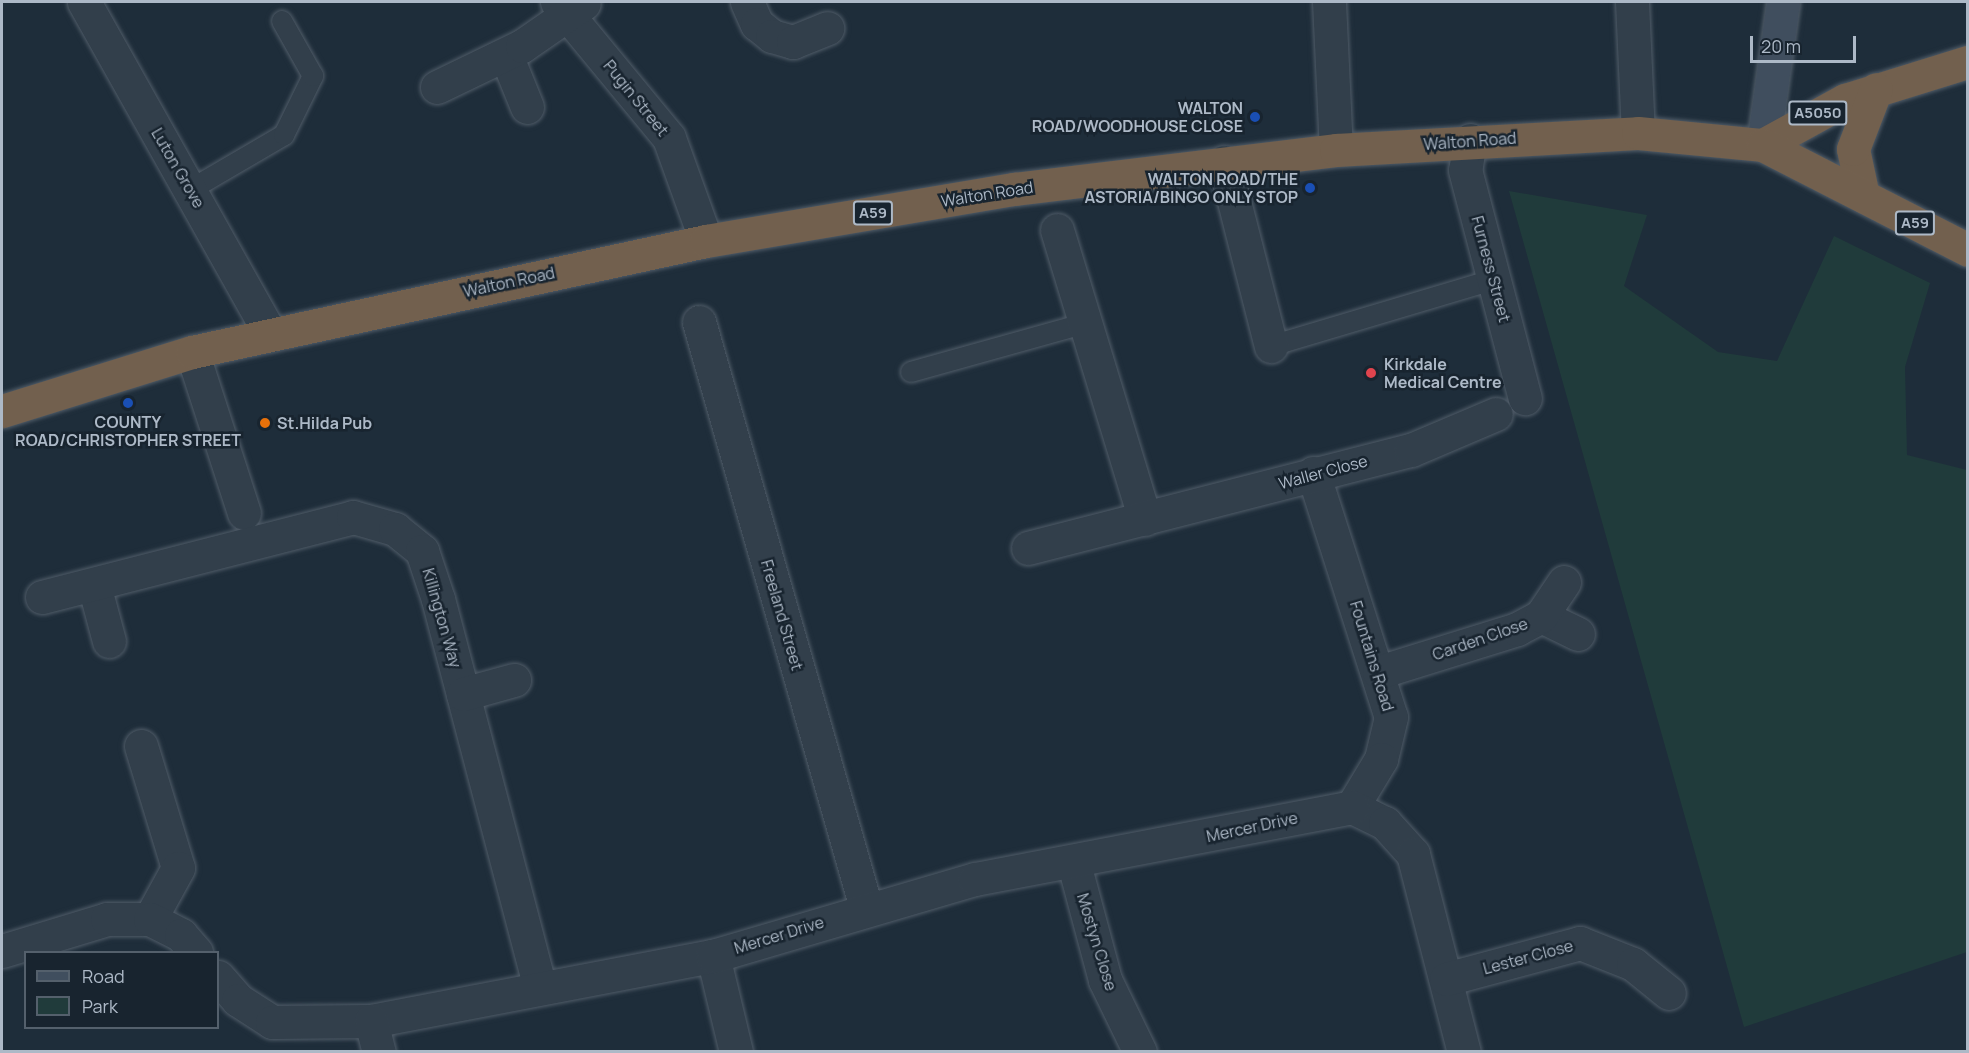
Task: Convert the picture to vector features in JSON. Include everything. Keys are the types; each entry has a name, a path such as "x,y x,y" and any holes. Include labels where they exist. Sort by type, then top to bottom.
{"highway":[{"name":"A5050","path":"1763,145 1824,109 1876,89 1968,62"},
{"name":"A5050","path":"1863,196 1853,149 1876,89"},
{"name":"Walton Road","path":"2,411 192,352 706,241 1004,191 1224,162 1336,150 1470,140 1638,133 1763,145 1968,250"}],"street":[{"name":"Luton Grove","path":"84,2 271,335"},
{"path":"747,2 757,24 772,36 793,42 827,28"},
{"path":"1329,2 1336,150"},
{"path":"1632,2 1638,133"},
{"path":"1763,145 1783,2"},
{"path":"437,87 506,55 570,6"},
{"name":"Pugin Street","path":"570,6 669,138 706,241"},
{"path":"506,55 527,107"},
{"name":"Furness Street","path":"1470,140 1465,170 1492,280 1525,398"},
{"path":"1224,162 1271,346"},
{"path":"1058,230 1083,324 1145,519"},
{"name":"Freeland Street","path":"699,322 866,908"},
{"path":"192,352 244,513"},
{"name":"Waller Close","path":"1028,548 1313,473 1411,450 1496,414"},
{"name":"Fountains Road","path":"1313,473 1379,672 1391,717 1381,759 1352,807"},
{"name":"Killington Way","path":"42,597 353,517 395,529 422,551 463,694 539,985"},
{"name":"Carden Close","path":"1379,672 1541,616 1564,582"},
{"path":"94,585 109,641"},
{"path":"1541,616 1578,634"},
{"path":"463,694 513,680"},
{"path":"141,746 178,868 150,919"},
{"path":"1352,807 1385,823 1413,854 1464,1052"},
{"name":"Mercer Drive","path":"219,978 238,1000 272,1022 327,1026 375,1036 539,985 713,956 866,908 975,879 1074,864 1352,807"},
{"name":"Mostyn Close","path":"1074,864 1105,980 1140,1052"},
{"path":"2,951 107,919 150,919 181,935 195,951"},
{"name":"Lester Close","path":"1446,979 1580,943 1633,964 1669,993"},
{"path":"713,956 736,1052"}],"lane":[{"path":"190,190 284,135 313,76 282,21"},
{"path":"1271,346 1492,280"},
{"path":"911,372 1083,324"}],"green space":[{"path":"1509,191 1647,215 1624,286 1718,352 1777,361 1834,236 1930,283 1905,367 1907,455 1967,470 1967,952 1744,1027"}],"place":[{"name":"WALTON ROAD/WOODHOUSE CLOSE","path":"1255,117"},
{"name":"WALTON ROAD/THE ASTORIA/BINGO ONLY STOP","path":"1310,188"},
{"name":"Kirkdale Medical Centre","path":"1371,373"},
{"name":"COUNTY ROAD/CHRISTOPHER STREET","path":"128,403"},
{"name":"St.Hilda Pub","path":"265,423"}]}
